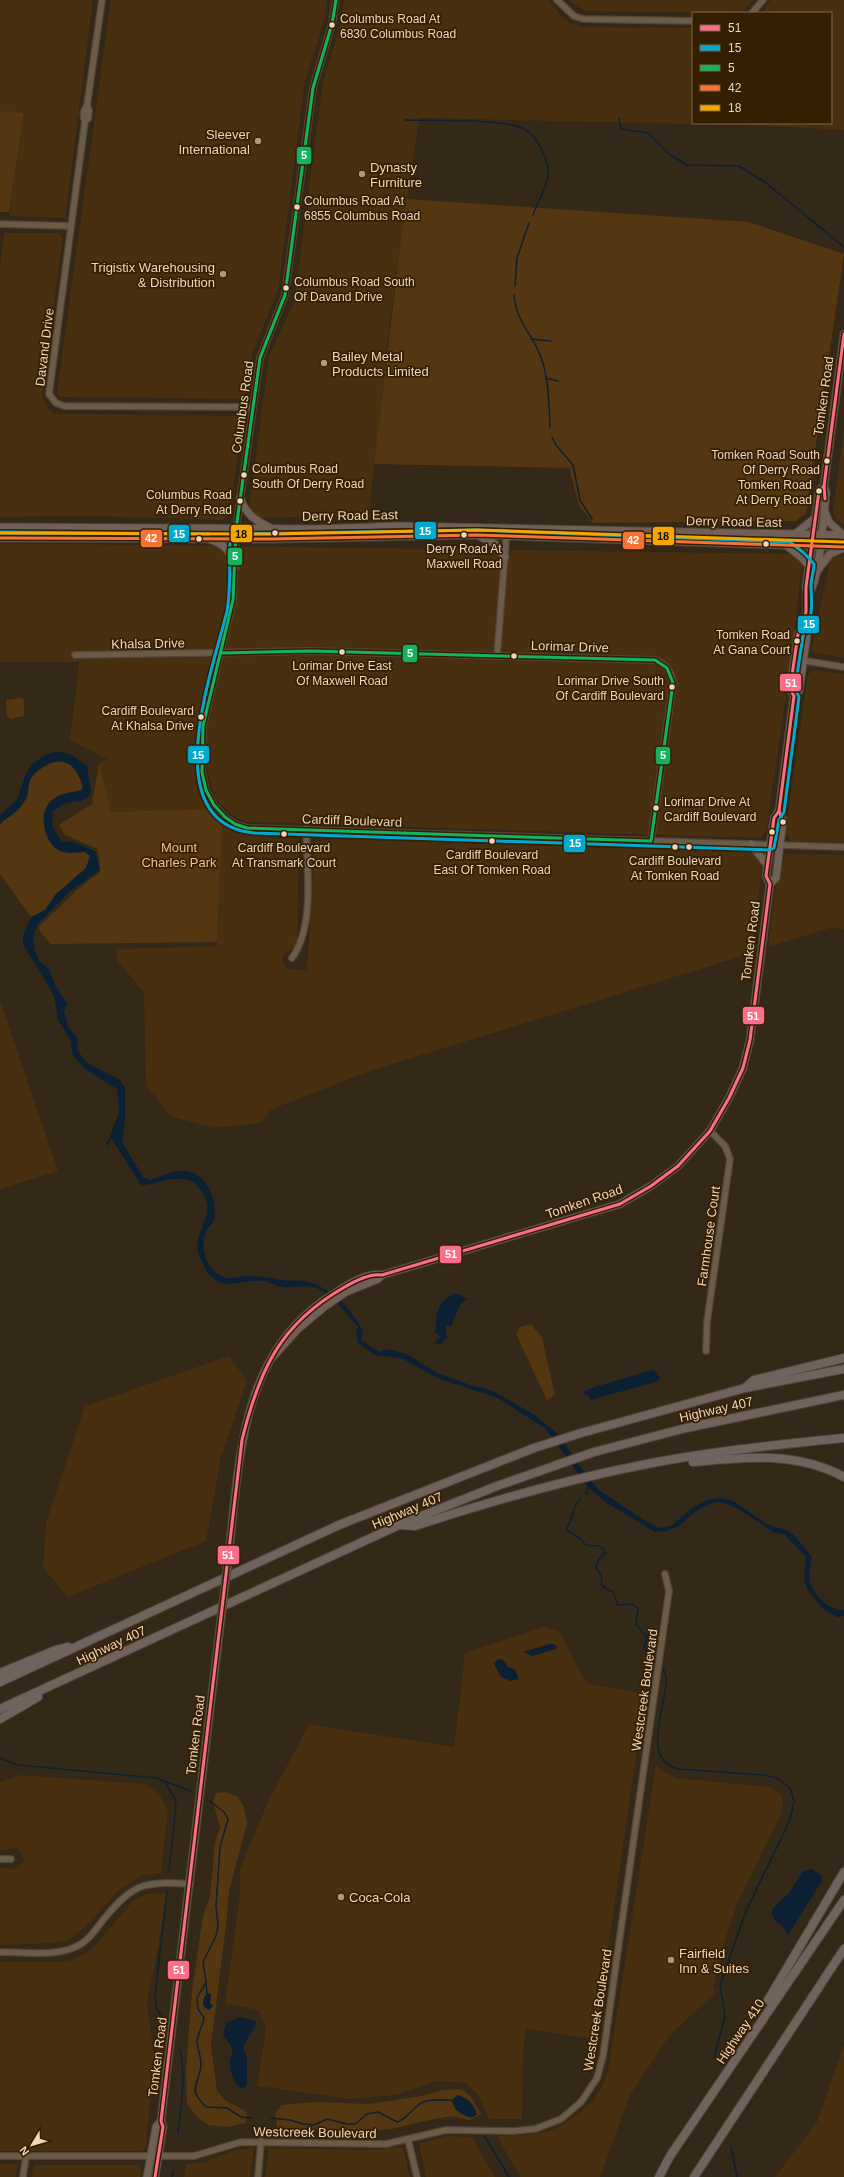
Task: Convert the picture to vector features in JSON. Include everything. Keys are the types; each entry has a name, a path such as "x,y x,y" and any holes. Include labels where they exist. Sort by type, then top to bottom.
{"highway":[{"path":"745,1388 754,1380 844,1358"},
{"name":"Highway 407","path":"0,1682 340,1525 534,1448 581,1433 745,1388 844,1370"},
{"name":"Highway 407","path":"0,1709 399,1525 548,1467 594,1452 708,1422 844,1395"},
{"path":"399,1525 415,1526 508,1496 559,1483 670,1460 763,1446 844,1438"},
{"path":"670,1460 682,1463 748,1457 786,1458 813,1463 844,1477"},
{"path":"0,1673 56,1650 82,1644"},
{"path":"0,1719 78,1674"},
{"path":"758,2025 762,2010 844,1872"},
{"name":"Highway 410","path":"659,2177 670,2156 844,1900"},
{"path":"694,2177 844,1949"}],"main road":[{"name":"Tomken Road","path":"155,2177 163,2127 161,2121 242,1440 258,1383 272,1358 298,1329 321,1305 344,1291 378,1279 382,1274 620,1204 651,1186 678,1166 710,1131 722,1112 742,1068 750,1040 770,884 766,876 767,865 774,818 779,811 794,696 790,689 798,634 803,628 808,595 806,587 809,566 816,546 825,510 826,493 824,486 844,334"},
{"name":"Tomken Road","path":"818,535 815,518 819,491 824,486"},
{"path":"240,498 244,510 251,518 273,529"},
{"path":"825,510 829,522 843,535"},
{"path":"796,534 815,518"},
{"name":"Derry Road East","path":"0,527 273,529 399,526 843,535"},
{"path":"477,535 495,544 505,557"},
{"name":"Derry Road East","path":"0,538 235,538 477,535 844,547"},
{"path":"205,538 218,542 227,548 233,557 235,567"},
{"path":"787,546 797,553 809,566"},
{"name":"Tomken Road","path":"808,595 813,590 816,573 816,546"},
{"path":"816,573 830,554 844,547"},
{"name":"Tomken Road","path":"794,696 799,691 807,635 803,628"},
{"name":"Tomken Road","path":"770,884 776,878 780,846 783,820 779,811"},
{"path":"751,844 767,865"},
{"name":"Tomken Road","path":"147,2177 156,2127 161,2121"}],"street":[{"name":"Davand Drive","path":"102,0 87,106 84,109 83,117 85,121 49,389 54,401 64,406 252,407"},
{"name":"Columbus Road","path":"235,538 260,358 285,295 312,88 332,24 336,0"},
{"path":"557,0 570,13 583,19 692,21"},
{"path":"753,12 763,0"},
{"path":"0,224 70,226"},
{"path":"498,656 507,528"},
{"name":"Cardiff Boulevard","path":"235,538 235,567 232,610 203,726 202,772 209,796 224,817 241,826 306,830 844,847"},
{"name":"Lorimar Drive","path":"221,653 312,650 655,660 665,664 670,670 673,683 651,840"},
{"name":"Khalsa Drive","path":"75,655 221,653"},
{"path":"794,659 844,667"},
{"path":"292,958 301,946 308,903 306,830"},
{"name":"Farmhouse Court","path":"706,1351 706,1322 730,1159 725,1146 710,1131"},
{"name":"Westcreek Boulevard","path":"0,2156 194,2156 232,2143 261,2141 386,2144 446,2130 513,2131 535,2129 549,2124 573,2110 591,2090 597,2078 603,2056 669,1591 665,1574"},
{"path":"0,1859 11,1859"},
{"path":"0,1952 58,1952 70,1950 86,1941 119,1902 134,1889 150,1883 190,1884"},
{"path":"408,2139 417,2177"},
{"path":"258,2177 261,2141"},
{"path":"23,2177 26,2156"}],"shaded area":[{"path":"0,0 93,0 65,218 9,216 24,114 0,111"},
{"path":"111,0 327,0 325,18 305,81 278,290 252,354 246,399 61,397 57,393"},
{"path":"344,0 549,0 561,16 571,23 583,27 692,28 692,124 419,118 391,314 369,515 259,518 249,508 269,356 294,302 323,82 342,19"},
{"path":"569,0 754,0 743,10 736,12 584,11"},
{"path":"770,0 844,0 844,130 698,124 832,124 832,12 763,12"},
{"path":"4,233 59,233 63,238 42,389 43,398 47,407 54,414 242,416 230,515 222,520 92,516 0,517 0,266"},
{"path":"844,430 844,525 836,520 833,510"},
{"path":"0,543 793,554 802,564 790,668 766,832 760,838 246,822 231,814 216,799 207,771 207,760 195,762 195,783 208,809 111,812 99,763 107,759 70,740 79,662 0,662"},
{"path":"831,556 844,557 844,658 811,652"},
{"path":"814,670 844,674 844,842 792,841 785,833 808,674"},
{"path":"222,824 243,835 299,839 297,945 283,955 283,963 287,969 306,970 310,933 314,842 332,839 752,852 759,858 762,866 752,953 370,1071 272,1109 261,1123 214,1128 170,1116 146,1085 144,992 118,962 116,949 217,946"},
{"path":"785,854 844,855 844,929 830,928 768,947 776,887 779,882"},
{"path":"0,1000 58,1171 0,1189"},
{"path":"229,1356 247,1381 221,1457 206,1541 68,1597 43,1568 46,1523 85,1406"},
{"path":"544,1627 560,1632 586,1683 645,1694 595,2039 526,2029 523,2050 522,2119 489,2119 478,2095 466,2083 437,2081 395,2095 351,2099 257,2086 266,2028 259,2010 225,2004 240,1895 240,1869 268,1802 309,1724 454,1747 465,1653"},
{"path":"656,1765 664,1772 676,1778 769,1787 780,1794 783,1800 782,1813 736,1906 714,1976 716,1977 713,1987 715,1993 669,2036 630,2095 600,2177 520,2177 497,2136 528,2135 549,2131 565,2124 593,2101 601,2089 608,2071"},
{"path":"20,1775 145,1784 159,1794 168,1810 161,1873 141,1876 120,1889 85,1927 69,1940 55,1943 0,1945 0,1868 16,1869 24,1861 22,1853 17,1848 0,1850 0,1782"},
{"path":"168,1893 147,2004 154,2054 146,2146 143,2151 0,2151 0,1962 59,1962 71,1960 83,1955 93,1948 132,1902 146,1894"},
{"path":"844,2044 844,2177 775,2177 817,2122"},
{"path":"446,2136 472,2137 495,2177 426,2177 419,2144"},
{"path":"403,2147 410,2177 265,2177 269,2148 375,2150"},
{"path":"254,2148 250,2177 184,2177 186,2164 205,2162 235,2150"},
{"path":"0,2164 17,2164 16,2177 0,2177"},
{"path":"34,2165 140,2165 141,2171 140,2177 32,2177"}],"green space":[{"path":"0,111 24,113 9,212 0,212"},
{"path":"406,199 749,222 844,254 806,513 796,521 593,523 579,505 569,468 374,464"},
{"path":"20,698 24,700 24,716 10,719 10,717 7,717 6,700"},
{"path":"63,760 71,765 77,772 80,777 82,790 56,797 43,814 46,835 53,846 85,852 90,856 86,868 56,894 45,910 31,917 0,874 0,823 19,809 25,802 28,784 38,771 53,762"},
{"name":"Mount Charles Park","path":"99,763 111,812 208,809 222,824 217,942 50,944 38,928 78,889 100,872 98,849 65,835 59,825 92,804"},
{"path":"531,1324 542,1338 555,1395 547,1400 516,1334 520,1327"},
{"path":"225,1792 238,1797 244,1807 247,1823 229,1891 211,2046 217,2091 226,2101 247,2112 246,2123 227,2127 208,2125 197,2117 187,2104 186,2071 192,1991 203,1916 210,1897 215,1843 220,1827 213,1801 216,1793"},
{"path":"462,2089 471,2097 481,2114 470,2120 451,2116 392,2129 364,2131 277,2128 275,2113 282,2105 314,2102 369,2104 421,2096 443,2090"}],"water":[{"path":"54,752 68,754 87,766 91,791 83,800 64,804 53,811 52,825 61,841 73,842 95,851 100,870 69,892 37,925 33,936 35,951 40,962 48,968 55,984 67,1004 64,1012 68,1026 77,1038 78,1051 87,1063 120,1080 125,1088 125,1119 122,1142 143,1177 150,1180 174,1172 188,1171 201,1178 210,1190 213,1197 215,1213 213,1221 205,1235 204,1252 211,1268 220,1275 228,1278 249,1276 303,1281 331,1293 346,1306 358,1323 363,1332 361,1340 379,1352 388,1349 407,1354 437,1373 473,1386 491,1390 533,1414 555,1431 587,1476 599,1490 658,1528 671,1526 691,1509 707,1500 721,1498 735,1502 766,1524 786,1530 794,1535 812,1557 809,1579 815,1592 823,1602 839,1610 844,1610 844,1616 837,1617 823,1609 807,1589 804,1580 806,1557 784,1534 775,1533 740,1510 725,1503 717,1502 696,1511 679,1526 666,1531 655,1532 604,1501 587,1486 546,1429 498,1398 437,1378 401,1358 375,1355 358,1343 356,1330 358,1327 325,1292 306,1286 280,1287 263,1281 231,1284 224,1283 210,1275 198,1252 199,1235 207,1213 205,1198 200,1189 193,1182 186,1179 172,1179 141,1185 110,1136 119,1112 117,1089 85,1069 72,1054 71,1041 58,1020 55,1000 51,990 23,944 23,936 31,917 45,910 56,894 86,868 90,856 85,852 66,853 56,849 47,837 45,829 44,820 47,805 62,794 82,790 82,782 74,768 69,764 63,762 51,763 33,775 27,795 22,804 18,810 0,825 0,815 17,800 25,776 31,765 45,755"},
{"path":"454,1293 467,1299 460,1305 451,1326 446,1325 446,1335 448,1338 445,1338 441,1344 434,1343 441,1337 434,1331 436,1330 437,1313 444,1301"},
{"path":"652,1370 656,1372 660,1378 656,1382 590,1400 588,1395 584,1395 585,1390"},
{"path":"549,1644 554,1644 557,1647 556,1649 532,1656 523,1652"},
{"path":"502,1659 507,1664 507,1667 515,1669 519,1679 511,1681 501,1677 494,1664 497,1660"},
{"path":"812,1869 821,1875 822,1881 788,1935 783,1927 773,1917 772,1909 790,1892 802,1872"},
{"path":"209,1993 211,1995 210,2003 213,2006 209,2010 204,2007 203,2002 204,1997"},
{"path":"240,2017 255,2021 256,2025 243,2047 247,2058 247,2085 242,2089 239,2087 231,2073 230,2060 232,2050 230,2044 223,2036 226,2023"},
{"path":"457,2095 470,2102 477,2115 471,2118 461,2114 457,2110 452,2101"}],"waterway":[{"path":"619,119 621,129 648,133 669,154 687,165 739,166 766,183 844,247"},
{"path":"405,120 487,122 517,126 526,130 535,138 542,150 548,169 546,185 533,215"},
{"path":"515,286 517,258 529,223"},
{"path":"514,295 522,322 539,351 542,360 546,377 550,428"},
{"path":"531,339 551,341"},
{"path":"546,378 558,381"},
{"path":"552,437 556,445 573,465 580,500 592,519"},
{"path":"107,1145 111,1137"},
{"path":"586,1494 588,1487"},
{"path":"581,1498 574,1509 567,1528 568,1531 578,1537 586,1545 599,1546 603,1549 605,1552 598,1561 596,1567 602,1578 601,1584 606,1589 613,1592 618,1605 632,1604 638,1608 636,1624 647,1637 644,1648 652,1657"},
{"path":"663,1669 666,1678 658,1738 659,1752 665,1763 678,1769 763,1775 777,1778 790,1788 794,1801 790,1820 746,1911 720,1985 725,2016 714,2058"},
{"path":"0,1758 18,1765 156,1778 191,1791"},
{"path":"165,1782 175,1799 176,1807 169,1871"},
{"path":"210,1801 224,1812 228,1819 220,1847 216,1906 218,1926 216,1936 203,1962 206,1982 197,1998 198,2009 204,2018 197,2041 201,2066 195,2091 200,2101 206,2107 227,2108 241,2117 251,2118"},
{"path":"162,2018 156,2008 155,1995 167,1891"},
{"path":"206,1982 207,1995"},
{"path":"178,2133 183,2081 180,2050"},
{"path":"271,2118 314,2125 327,2119 347,2124 355,2124 367,2114 378,2112 397,2122 425,2101 453,2100"},
{"path":"485,2137 509,2177"},
{"path":"731,2146 737,2177"},
{"path":"172,2177 173,2171"}],"transit line":[{"name":"5","path":"221,653 312,651 655,660 667,668 673,683 651,841 247,828 235,824 225,817 214,805 206,790 202,772 203,726 233,600 236,529 260,358 285,295 313,88 332,24 336,0"},
{"name":"51","path":"825,499 824,486 844,334"},
{"name":"51","path":"783,822 779,811 794,696 790,689 798,634 803,624 806,612 806,587 819,491 824,486"},
{"name":"15","path":"230,544 227,611 203,703 198,739 198,773 206,802 224,823 254,833 770,850 774,848 779,820 784,812 799,697 795,688 803,636 809,625 810,619 812,605 811,583 814,567 814,564 804,553 790,542 477,530 241,534"},
{"name":"18","path":"0,533 271,534 477,530 844,542"},
{"name":"15","path":"0,532 209,534 0,533"},
{"name":"42","path":"0,538 271,539 477,535 844,547"},
{"name":"51","path":"155,2177 163,2127 161,2121 242,1440 256,1392 265,1371 287,1334 303,1318 321,1302 362,1278 372,1275 382,1275 620,1204 651,1186 678,1166 710,1131 729,1098 743,1068 750,1040 770,884 766,876 774,818 779,811"}],"place":[{"name":"Columbus Road At 6830 Columbus Road","path":"332,25"},
{"name":"Sleever International","path":"258,141"},
{"name":"Dynasty Furniture","path":"362,174"},
{"name":"Columbus Road At 6855 Columbus Road","path":"297,207"},
{"name":"Trigistix Warehousing & Distribution","path":"223,274"},
{"name":"Columbus Road South Of Davand Drive","path":"286,288"},
{"name":"Bailey Metal Products Limited","path":"324,363"},
{"name":"Tomken Road South Of Derry Road","path":"827,461"},
{"name":"Columbus Road South Of Derry Road","path":"244,475"},
{"name":"Tomken Road At Derry Road","path":"819,491"},
{"name":"Columbus Road At Derry Road","path":"240,501"},
{"name":"Derry Road At Maxwell Road","path":"464,535"},
{"name":"Tomken Road At Gana Court","path":"797,641"},
{"name":"Lorimar Drive East Of Maxwell Road","path":"342,652"},
{"name":"Lorimar Drive South Of Cardiff Boulevard","path":"672,687"},
{"name":"Cardiff Boulevard At Khalsa Drive","path":"201,717"},
{"name":"Lorimar Drive At Cardiff Boulevard","path":"656,808"},
{"name":"Cardiff Boulevard At Transmark Court","path":"284,834"},
{"name":"Cardiff Boulevard East Of Tomken Road","path":"492,841"},
{"name":"Cardiff Boulevard At Tomken Road","path":"675,847"},
{"name":"Coca-Cola","path":"341,1897"},
{"name":"Fairfield Inn & Suites","path":"671,1960"}]}
